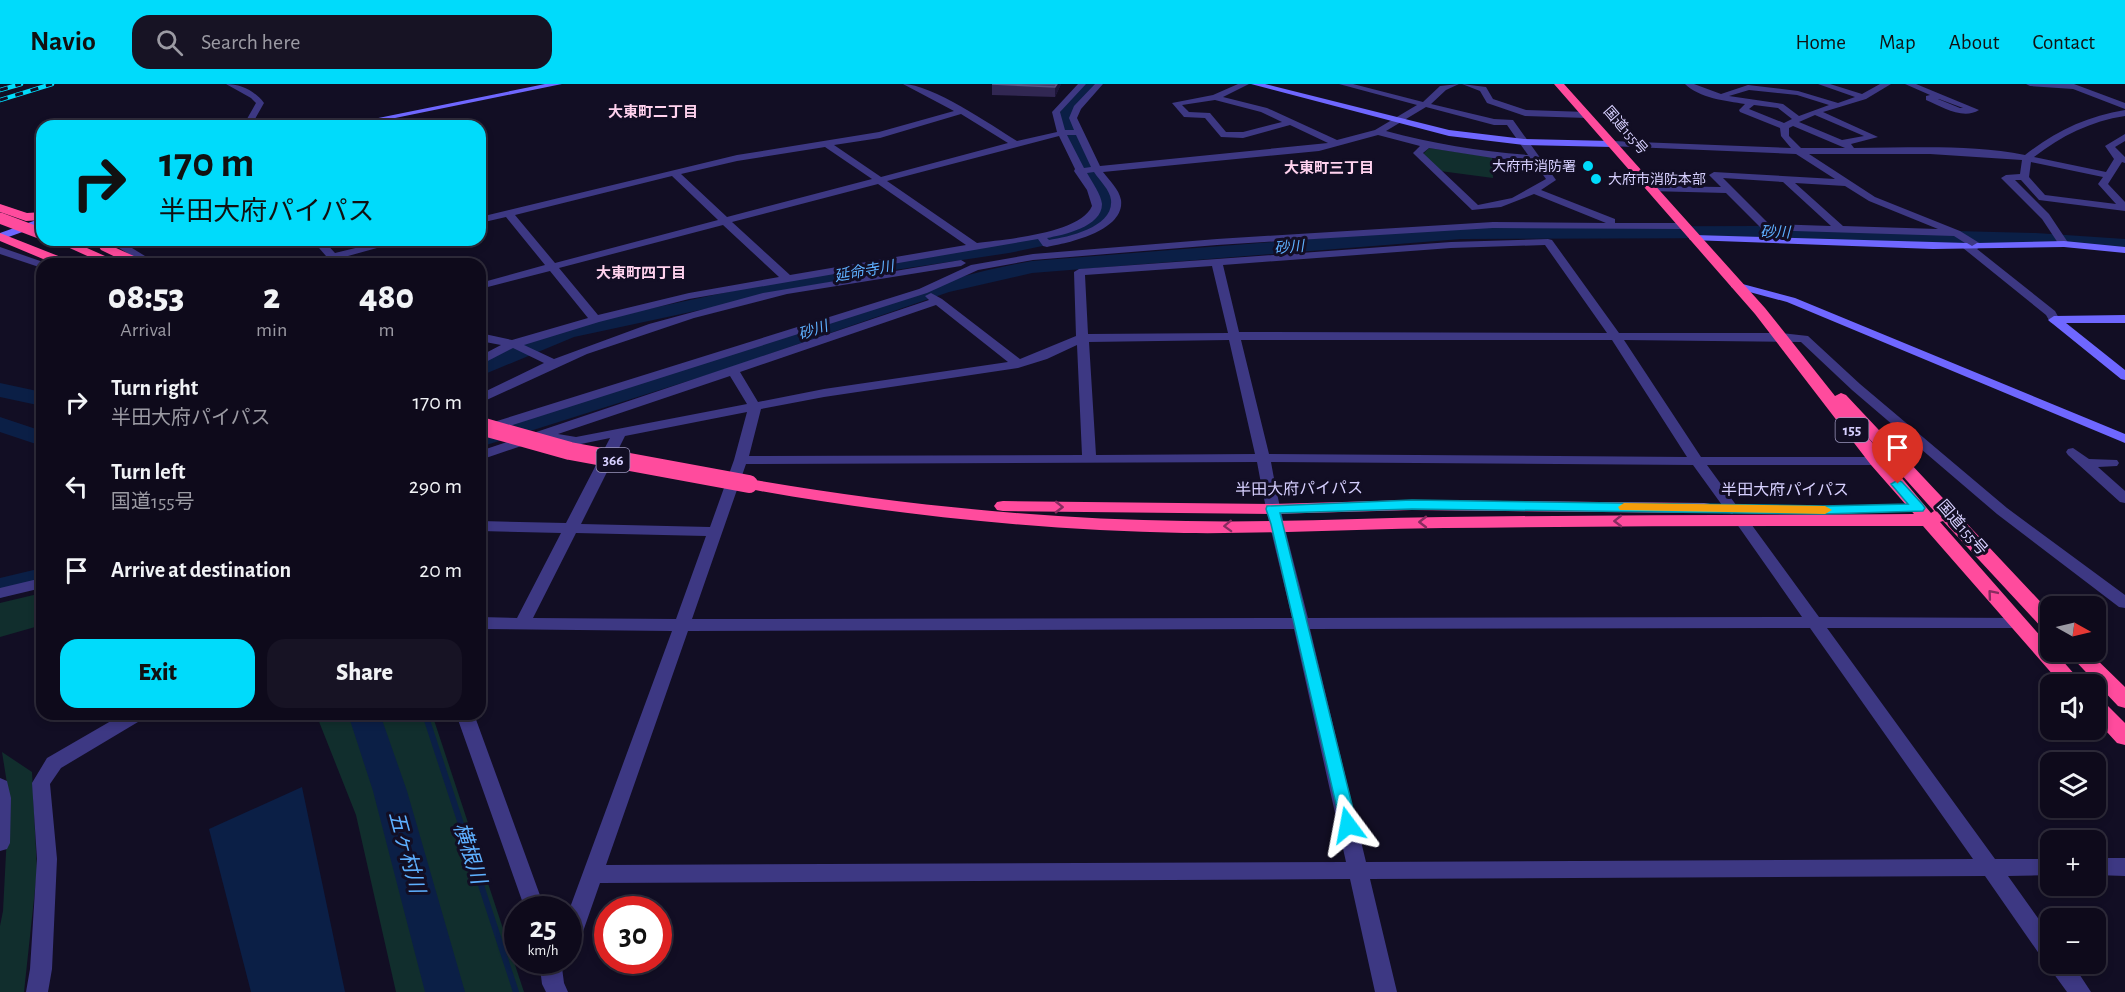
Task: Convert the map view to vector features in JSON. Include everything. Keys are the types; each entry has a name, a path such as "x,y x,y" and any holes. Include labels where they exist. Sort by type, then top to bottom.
{"highway":[{"name":"国道155号","path":"1559,84 1780,337 1877,461 2040,615"},
{"path":"3,212 26,217 36,216"},
{"path":"3,212 36,231"},
{"path":"0,237 51,258"},
{"path":"73,246 102,258"},
{"path":"102,246 128,258"},
{"name":"国道155号","path":"1780,337 1810,364 2016,622 2064,674"},
{"name":"半田大府パイパス","path":"486,428 570,451 801,494 968,514 1057,521 1188,527 1275,517 1931,514"},
{"path":"2087,662 2125,700"},
{"path":"2106,717 2125,737"}],"street":[{"path":"230,84 254,96 260,102 250,120"},
{"path":"374,120 558,84"},
{"path":"907,84 962,111 1016,144"},
{"path":"486,358 513,344 595,319 689,296 1039,236 1074,226 1094,212 1097,198 1080,171 1056,123 1056,112 1082,84"},
{"path":"1039,236 1047,244 1067,240 1093,230 1111,215 1117,203 1116,197 1096,169 1073,118 1099,84"},
{"path":"1245,84 1215,97 1176,102 1187,115 1207,115 1224,135 1244,135 1291,122"},
{"path":"1255,84 1397,122 1449,133 1524,142 1798,151 1930,151 2027,158 2107,176"},
{"path":"1343,84 1494,122 1510,122 1551,180 1513,202 1495,207 1476,208 1418,153 1427,145"},
{"path":"1080,171 1319,148 1378,132 1424,105 1439,87 1455,84"},
{"path":"1466,84 1483,89 1490,101 1525,113 1587,115"},
{"path":"1689,84 1719,97 1780,106 1792,122"},
{"path":"1822,84 1863,97"},
{"path":"1887,84 1879,86 1863,97 1792,122 1785,136 1798,151 1850,183 1872,200 1957,233 2051,313 2054,320 2125,376"},
{"path":"1909,84 1939,96"},
{"path":"2030,84 2070,86 2125,105"},
{"path":"1719,97 1748,87 1782,87 1836,105"},
{"path":"1215,97 1264,110 1336,143"},
{"path":"2101,97 2125,98"},
{"path":"1752,102 1743,110 1792,122 1858,151"},
{"path":"486,218 737,158 880,135 962,111"},
{"path":"1815,112 1874,137 1843,143"},
{"path":"2125,113 2101,117 2045,143 2027,158 2024,177 2042,198 2125,208"},
{"path":"486,284 879,179 1062,133 1080,132"},
{"path":"1378,132 1427,145 1493,155 1536,158"},
{"path":"2125,136 2110,146 2122,160 2107,176 2103,184 2125,208"},
{"path":"827,144 975,247"},
{"path":"674,173 786,278"},
{"path":"1850,183 1714,175 1766,227 1957,233"},
{"path":"2024,177 2006,178 2058,231 2064,243"},
{"path":"1785,179 1841,230"},
{"path":"1652,189 1728,190"},
{"path":"1534,191 1620,225"},
{"path":"1094,212 1111,215"},
{"path":"508,213 595,319"},
{"path":"0,237 36,223"},
{"path":"486,454 733,370 930,296 975,267 1033,257 1365,232 1493,225 1685,226"},
{"path":"1694,238 1759,238 1886,245 1974,246 2064,243 2125,250"},
{"path":"1089,460 1079,272 1451,245 1548,242 1615,336 1697,460 1816,622 2040,937"},
{"path":"122,246 142,258"},
{"path":"323,246 333,257"},
{"path":"329,258 377,246"},
{"path":"486,429 930,296 975,247"},
{"path":"0,250 36,263"},
{"path":"486,396 553,363 673,320 763,296 964,261"},
{"path":"1217,262 1386,992"},
{"path":"1736,285 1791,300 2123,437"},
{"path":"930,296 1018,364"},
{"path":"2054,320 2125,320"},
{"path":"540,435 576,441 824,393 1018,364 1043,356 1082,338 1615,336 1804,339 1856,387 2002,511 2125,603"},
{"path":"486,338 513,344 553,363"},
{"path":"582,907 741,460 755,406 733,370"},
{"path":"607,412 619,434"},
{"path":"523,622 619,434"},
{"path":"2073,452 2125,500"},
{"path":"741,460 1263,458 1877,461"},
{"path":"2084,463 2112,463"},
{"path":"486,526 717,532"},
{"path":"0,593 36,584"},
{"path":"486,622 682,624 2016,622"},
{"path":"37,992 41,969 47,860 41,783 54,763 126,720"},
{"path":"467,720 530,896"},
{"path":"0,786 2,798 0,843"},
{"path":"595,874 2040,867"},
{"path":"2106,867 2125,867"},
{"path":"2067,974 2080,992"}],"green space":[{"path":"1429,148 1492,157 1493,178 1440,171 1423,154"},
{"path":"36,594 36,627 0,637 0,603"},
{"path":"318,720 434,720 504,932 504,974 518,974 524,992 396,992 356,815"},
{"path":"2,752 32,772 37,871 24,992 0,992 0,926 3,911 9,796"}],"water":[{"path":"302,787 345,992 251,992 209,829"}],"building":[{"path":"992,84 1057,84 1055,87"}],"waterway":[{"name":"延命寺川","path":"486,366 568,332 868,268 1009,247 1074,234 1100,218 1107,203 1099,185 1082,161 1065,118 1071,104 1091,84"},
{"name":"砂川","path":"486,438 758,351 942,287 1032,267 1461,233 1758,232 2036,239 2125,245"},
{"name":"延命寺川","path":"0,390 36,398"},
{"name":"五ヶ村川","path":"0,424 36,437"},
{"name":"砂川","path":"0,588 36,579"},
{"name":"五ヶ村川","path":"366,720 390,791 445,992"},
{"name":"横根川","path":"427,720 516,992"}],"railway":[{"path":"0,90 21,84"},
{"path":"0,100 52,84"}],"slow traffic":[{"path":"1624,507 1825,510"}],"place":[{"name":"大府市消防署","path":"1588,166"},
{"name":"大府市消防本部","path":"1596,179"}],"district":[{"name":"大東町二丁目","path":"653,112"},
{"name":"大東町三丁目","path":"1329,168"},
{"name":"大東町四丁目","path":"641,273"}],"route":[{"path":"1348,825 1278,524 1272,509 1412,504 1823,510 1918,508 1898,484"}]}
